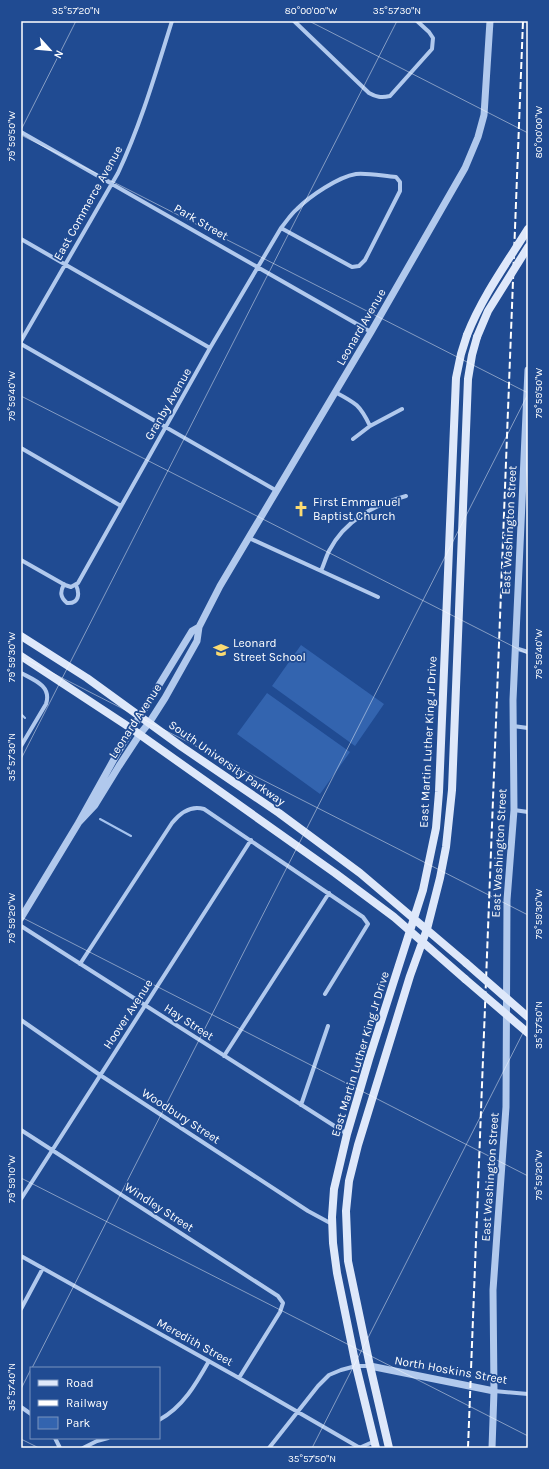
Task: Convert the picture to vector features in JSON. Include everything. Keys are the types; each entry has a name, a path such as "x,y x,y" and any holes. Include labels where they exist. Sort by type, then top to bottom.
{"main road":[{"name":"East Martin Luther King Jr Drive","path":"376,1444 356,1366 337,1273 332,1224 334,1189 347,1134 423,890 436,828 439,792 456,378 461,354 476,313 485,296 528,229"},
{"name":"East Martin Luther King Jr Drive","path":"389,1448 348,1261 346,1211 349,1181 358,1145 410,976 427,929 446,847 452,790 468,379 472,355 477,337 488,311 528,247"},
{"name":"South University Parkway","path":"21,636 87,678 360,873 528,1017"},
{"path":"21,656 140,734 335,873 410,930 528,1033"}],"street":[{"name":"East Commerce Avenue","path":"21,342 112,183 130,148 172,21"},
{"path":"294,21 369,93 382,98 390,96 432,49 433,38 418,21"},
{"name":"Leonard Avenue","path":"79,822 95,805 140,734 149,723 197,641 199,627 220,586 336,392 465,168 478,137 484,115 490,21"},
{"name":"Park Street","path":"21,132 371,332"},
{"name":"Granby Avenue","path":"76,585 210,348 281,228 296,209 339,180 355,174 396,177 400,182 400,191 365,260 359,266 346,264 281,228"},
{"path":"21,239 210,348"},
{"path":"21,342 276,491"},
{"name":"East Washington Street","path":"492,1448 494,1391 493,1290 506,1107 507,900 514,810 513,726 515,648 527,423 528,370"},
{"path":"336,392 356,404 362,410 370,426"},
{"path":"353,439 370,426 402,409"},
{"path":"21,448 121,506"},
{"path":"321,571 329,551 347,526 369,511 406,496"},
{"path":"249,538 378,597"},
{"path":"21,560 64,584 71,587 76,585 79,591 79,597 76,601 72,603 67,602 61,596 64,584"},
{"name":"Leonard Avenue","path":"21,918 79,822 132,729 192,631 199,627"},
{"path":"515,648 528,652"},
{"path":"21,673 42,685 48,694 46,704 21,746"},
{"path":"513,726 528,728"},
{"path":"80,964 172,823 181,813 198,808 204,809 364,917 368,924 325,994"},
{"path":"514,810 528,812"},
{"name":"Hoover Avenue","path":"21,1199 251,840"},
{"path":"224,1056 329,893"},
{"name":"Hay Street","path":"21,926 347,1134"},
{"name":"Woodbury Street","path":"21,1020 100,1075 308,1211 332,1224"},
{"path":"301,1105 328,1026"},
{"name":"Windley Street","path":"21,1130 278,1296 283,1303 280,1312 240,1378"},
{"name":"Meredith Street","path":"21,1256 240,1378 360,1448 376,1444"},
{"path":"21,1309 43,1268"},
{"path":"160,1420 167,1416 188,1396 209,1361"},
{"path":"269,1448 297,1411 329,1375 356,1366 370,1366"},
{"name":"North Hoskins Street","path":"370,1366 494,1391 528,1394"},
{"path":"21,1408 30,1413"},
{"path":"56,1439 60,1448"},
{"path":"83,1448 104,1439"}],"green space":[{"path":"301,645 384,704 355,746 272,686"},
{"path":"267,693 350,752 320,794 237,734"}],"waterway":[{"path":"21,714 25,718"},
{"path":"100,819 131,836"}],"railway":[{"path":"468,1448 523,21"}],"place":[{"name":"First Emmanuel Baptist Church","path":"301,509"},
{"name":"Leonard Street School","path":"221,650"}]}
